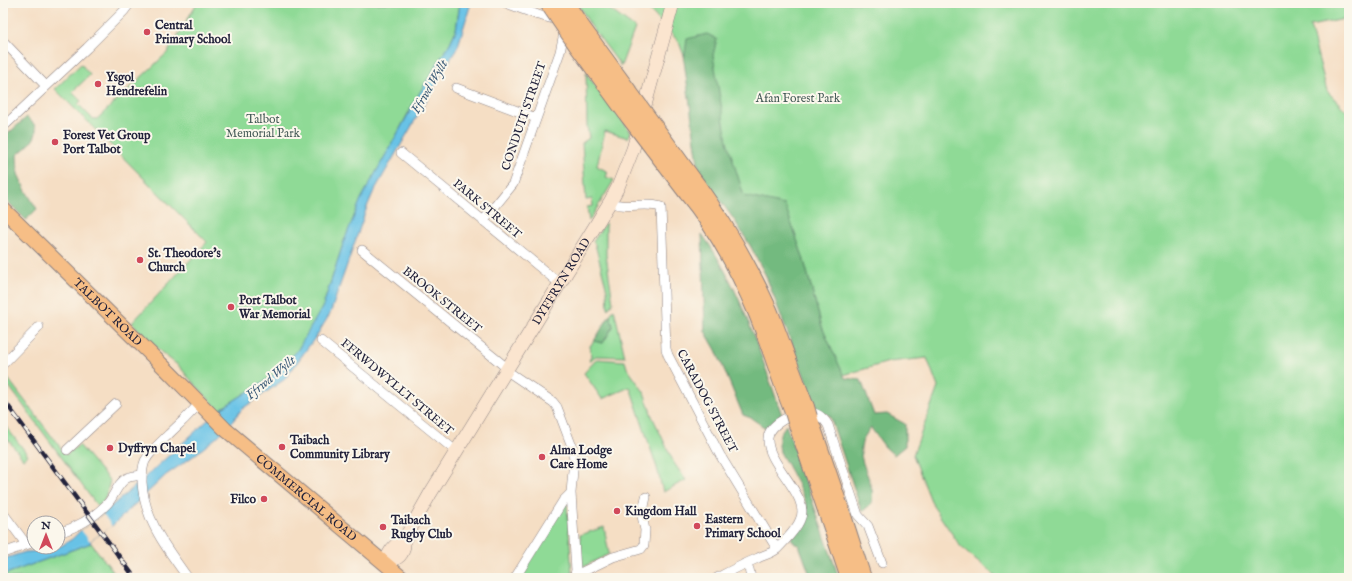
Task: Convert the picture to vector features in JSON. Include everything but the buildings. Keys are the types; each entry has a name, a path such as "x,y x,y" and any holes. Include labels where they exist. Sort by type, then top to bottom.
{"highway":[{"path":"548,3 629,117 726,227 741,254 779,336 850,578"},
{"path":"567,5 692,189"},
{"path":"801,415 844,519 863,578"}],"main road":[{"name":"TALBOT ROAD","path":"3,209 212,416"},
{"name":"COMMERCIAL ROAD","path":"212,416 225,429 402,578"}],"street":[{"path":"3,127 124,11 130,3"},
{"path":"506,3 538,16 566,22"},
{"name":"DYFFRYN ROAD","path":"385,563 388,554 396,543 404,540 430,494 618,187 633,149 673,3"},
{"name":"CONDUIT STREET","path":"483,222 513,184 560,52 566,22 567,5"},
{"path":"3,41 46,86"},
{"path":"456,88 536,118"},
{"name":"PARK STREET","path":"401,153 559,283"},
{"name":"CARADOG STREET","path":"610,202 615,205 656,205 661,207 666,349 668,355 720,455 777,549"},
{"name":"BROOK STREET","path":"362,250 502,364 510,374 553,402 559,411 573,451 574,467 571,493"},
{"path":"3,364 39,327"},
{"name":"FFRWDWYLLT STREET","path":"321,341 457,452"},
{"path":"188,578 154,526 146,509 142,478 145,462 152,450 200,403"},
{"path":"68,450 116,404"},
{"path":"717,578 777,549 800,521 803,514 802,507 774,459 769,448 768,434 778,422 806,412 819,415 824,418 828,425 858,515 868,526 882,563"},
{"path":"66,530 74,527 101,510 109,503 123,480 127,478 142,478"},
{"path":"571,493 576,570 572,577"},
{"path":"514,578 562,501 571,493"},
{"path":"572,577 614,557 641,549 644,545 642,516 646,497"},
{"path":"3,513 26,539"},
{"path":"3,553 26,544"},
{"path":"744,564 749,569 752,578"}],"green space":[{"name":"Talbot Memorial Park","path":"197,3 460,3 456,30 450,43 413,104 344,241 323,306 310,331 297,351 274,375 219,410 180,367 161,352 132,323 207,242 55,89 81,64 90,75 72,92 81,101 78,104 93,119 97,119 168,52"},
{"path":"583,3 601,3 635,28 621,66 591,26 579,6"},
{"name":"Afan Forest Park","path":"643,3 1349,3 1349,18 1310,26 1327,91 1349,114 1349,578 996,578 996,576 961,547 933,506 913,455 938,387 927,358 889,362 833,378 830,346 822,327 803,257 794,232 738,206 679,42"},
{"path":"707,34 717,39 713,55 727,141 744,196 785,205 803,257 822,327 845,378 861,380 874,415 887,414 905,424 905,446 894,455 885,447 871,428 865,436 861,451 862,459 872,490 872,503 862,512 830,416 817,410 766,276 735,221 699,171 684,61 687,39"},
{"path":"586,73 631,132 628,138 605,131 597,166 608,172 606,177 614,180 589,221 587,207 593,206 592,199 586,200 582,143 589,138 587,126"},
{"path":"27,117 34,124 36,133 32,142 17,155 18,174 37,209 26,220 3,197 3,138"},
{"path":"605,223 606,255 613,303 608,309 607,290 595,244 593,242"},
{"path":"702,234 728,276 739,299 782,415 776,418 767,429 751,418 743,415 716,350 705,331"},
{"path":"614,309 625,357 596,356 590,361 590,346 594,341 603,343 613,327 610,315"},
{"path":"610,315 613,326 603,343 594,341"},
{"path":"597,359 625,361 627,368 644,392 652,416 674,463 686,480 663,492 657,468 630,387 602,399 584,373"},
{"path":"3,372 66,455 79,445 110,481 105,499 98,507 3,378"},
{"path":"3,423 28,455 23,459 3,433"},
{"path":"786,425 839,578 811,578 799,545 795,544 791,538 805,522 807,509 800,489 780,452 779,438"},
{"path":"564,503 567,504 572,573 561,578 518,578"},
{"path":"604,527 609,554 581,568 580,535"},
{"path":"91,543 118,578 3,578 3,575 58,555 66,555 66,552"}],"water":[{"name":"Ffrwd Wyllt","path":"460,3 471,3 458,46 373,193 330,314 317,335 285,379 242,409 217,437 166,475 112,526 90,541 91,543 66,552 66,543 133,488 219,410 274,375 297,351 323,306 344,241 361,199 413,104 450,43 456,30"},
{"path":"25,552 26,555 58,555 3,575 3,559"}],"pier":[{"path":"103,514 112,526 90,541 81,530"}],"railway":[{"path":"3,399 135,578"}],"place":[{"name":"Central Primary School","path":"147,32"},
{"name":"Ysgol Hendrefelin","path":"98,84"},
{"name":"Forest Vet Group Port Talbot","path":"55,142"},
{"name":"St. Theodore's Church","path":"140,260"},
{"name":"Port Talbot War Memorial","path":"231,307"},
{"name":"Taibach Community Library","path":"282,447"},
{"name":"Dyffryn Chapel","path":"110,448"},
{"name":"Alma Lodge Care Home","path":"542,457"},
{"name":"Filco","path":"264,499"},
{"name":"Kingdom Hall","path":"617,511"},
{"name":"Eastern Primary School","path":"697,526"},
{"name":"Taibach Rugby Club","path":"383,527"}]}
